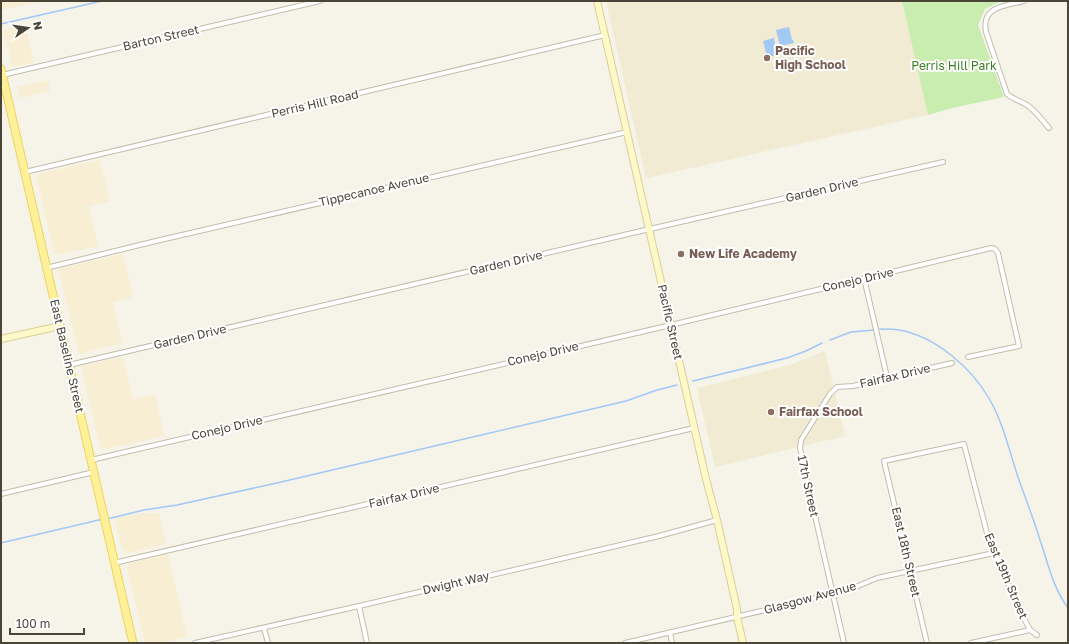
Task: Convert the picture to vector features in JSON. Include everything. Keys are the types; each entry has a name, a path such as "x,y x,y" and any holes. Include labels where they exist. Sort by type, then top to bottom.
{"main road":[{"name":"East Baseline Street","path":"2,72 3,90 25,172 133,643"}],"street":[{"name":"Barton Street","path":"2,72 320,1"},
{"name":"Pacific Street","path":"597,1 694,428 717,520 743,643"},
{"path":"1024,1 1005,4 994,9 987,15 985,26 986,32 1007,94 1032,109 1049,128"},
{"name":"Perris Hill Road","path":"25,172 605,36"},
{"name":"Tippecanoe Avenue","path":"46,268 163,239 627,132"},
{"name":"Garden Drive","path":"69,365 649,229 943,162"},
{"name":"Conejo Drive","path":"91,460 671,325 991,248 995,249 998,253 1019,346 968,357"},
{"path":"864,278 887,377"},
{"path":"1,339 60,326"},
{"name":"Fairfax Drive","path":"836,387 854,386 952,362"},
{"name":"17th Street","path":"836,387 801,440 800,448 844,643"},
{"name":"Fairfax Drive","path":"114,563 694,428"},
{"name":"East 19th Street","path":"884,461 964,444 989,541 1030,630 1037,635"},
{"name":"East 18th Street","path":"884,461 927,643"},
{"path":"1,494 94,472"},
{"name":"Dwight Way","path":"195,643 359,606 664,534 717,520"},
{"name":"Glasgow Avenue","path":"625,643 846,591 877,578 994,552"},
{"path":"359,606 367,643"},
{"path":"264,628 268,643"},
{"path":"971,643 1030,630"},
{"path":"670,632 672,643"}],"shaded area":[{"path":"1,1 35,1 36,3 1,10"},
{"name":"Pacific High School","path":"606,1 902,1 928,115 646,178"},
{"path":"25,26 34,62 17,66 12,65 3,30"},
{"path":"48,80 50,91 20,98 17,87"},
{"path":"100,160 110,201 89,206 98,246 58,255 54,253 36,176 37,174"},
{"path":"123,254 133,297 113,302 122,343 79,354 58,269"},
{"name":"Fairfax School","path":"825,351 845,436 715,467 697,388 790,365"},
{"path":"123,357 133,399 155,394 164,436 103,450 100,447 81,366"},
{"path":"144,513 159,513 166,544 128,553 122,549 114,518"},
{"path":"168,554 187,637 160,643 145,643 127,568 129,563"}],"green space":[{"name":"Perris Hill Park","path":"902,1 1001,1 985,9 978,25 1004,97 952,108 928,115"}],"water":[{"path":"789,27 794,43 780,46 776,30"},
{"path":"774,38 777,55 767,57 763,41"}],"waterway":[{"path":"1,24 102,1"},
{"path":"880,329 913,333 939,346 963,365 982,388 990,400 999,419 1051,575 1058,592 1068,608"},
{"path":"830,340 851,332 874,330"},
{"path":"693,381 787,358 822,343"},
{"path":"107,519 277,483 626,401 657,390 677,385"},
{"path":"1,543 103,519"}],"place":[{"name":"Pacific High School","path":"767,58"},
{"name":"New Life Academy","path":"681,254"},
{"name":"Fairfax School","path":"771,412"}]}
